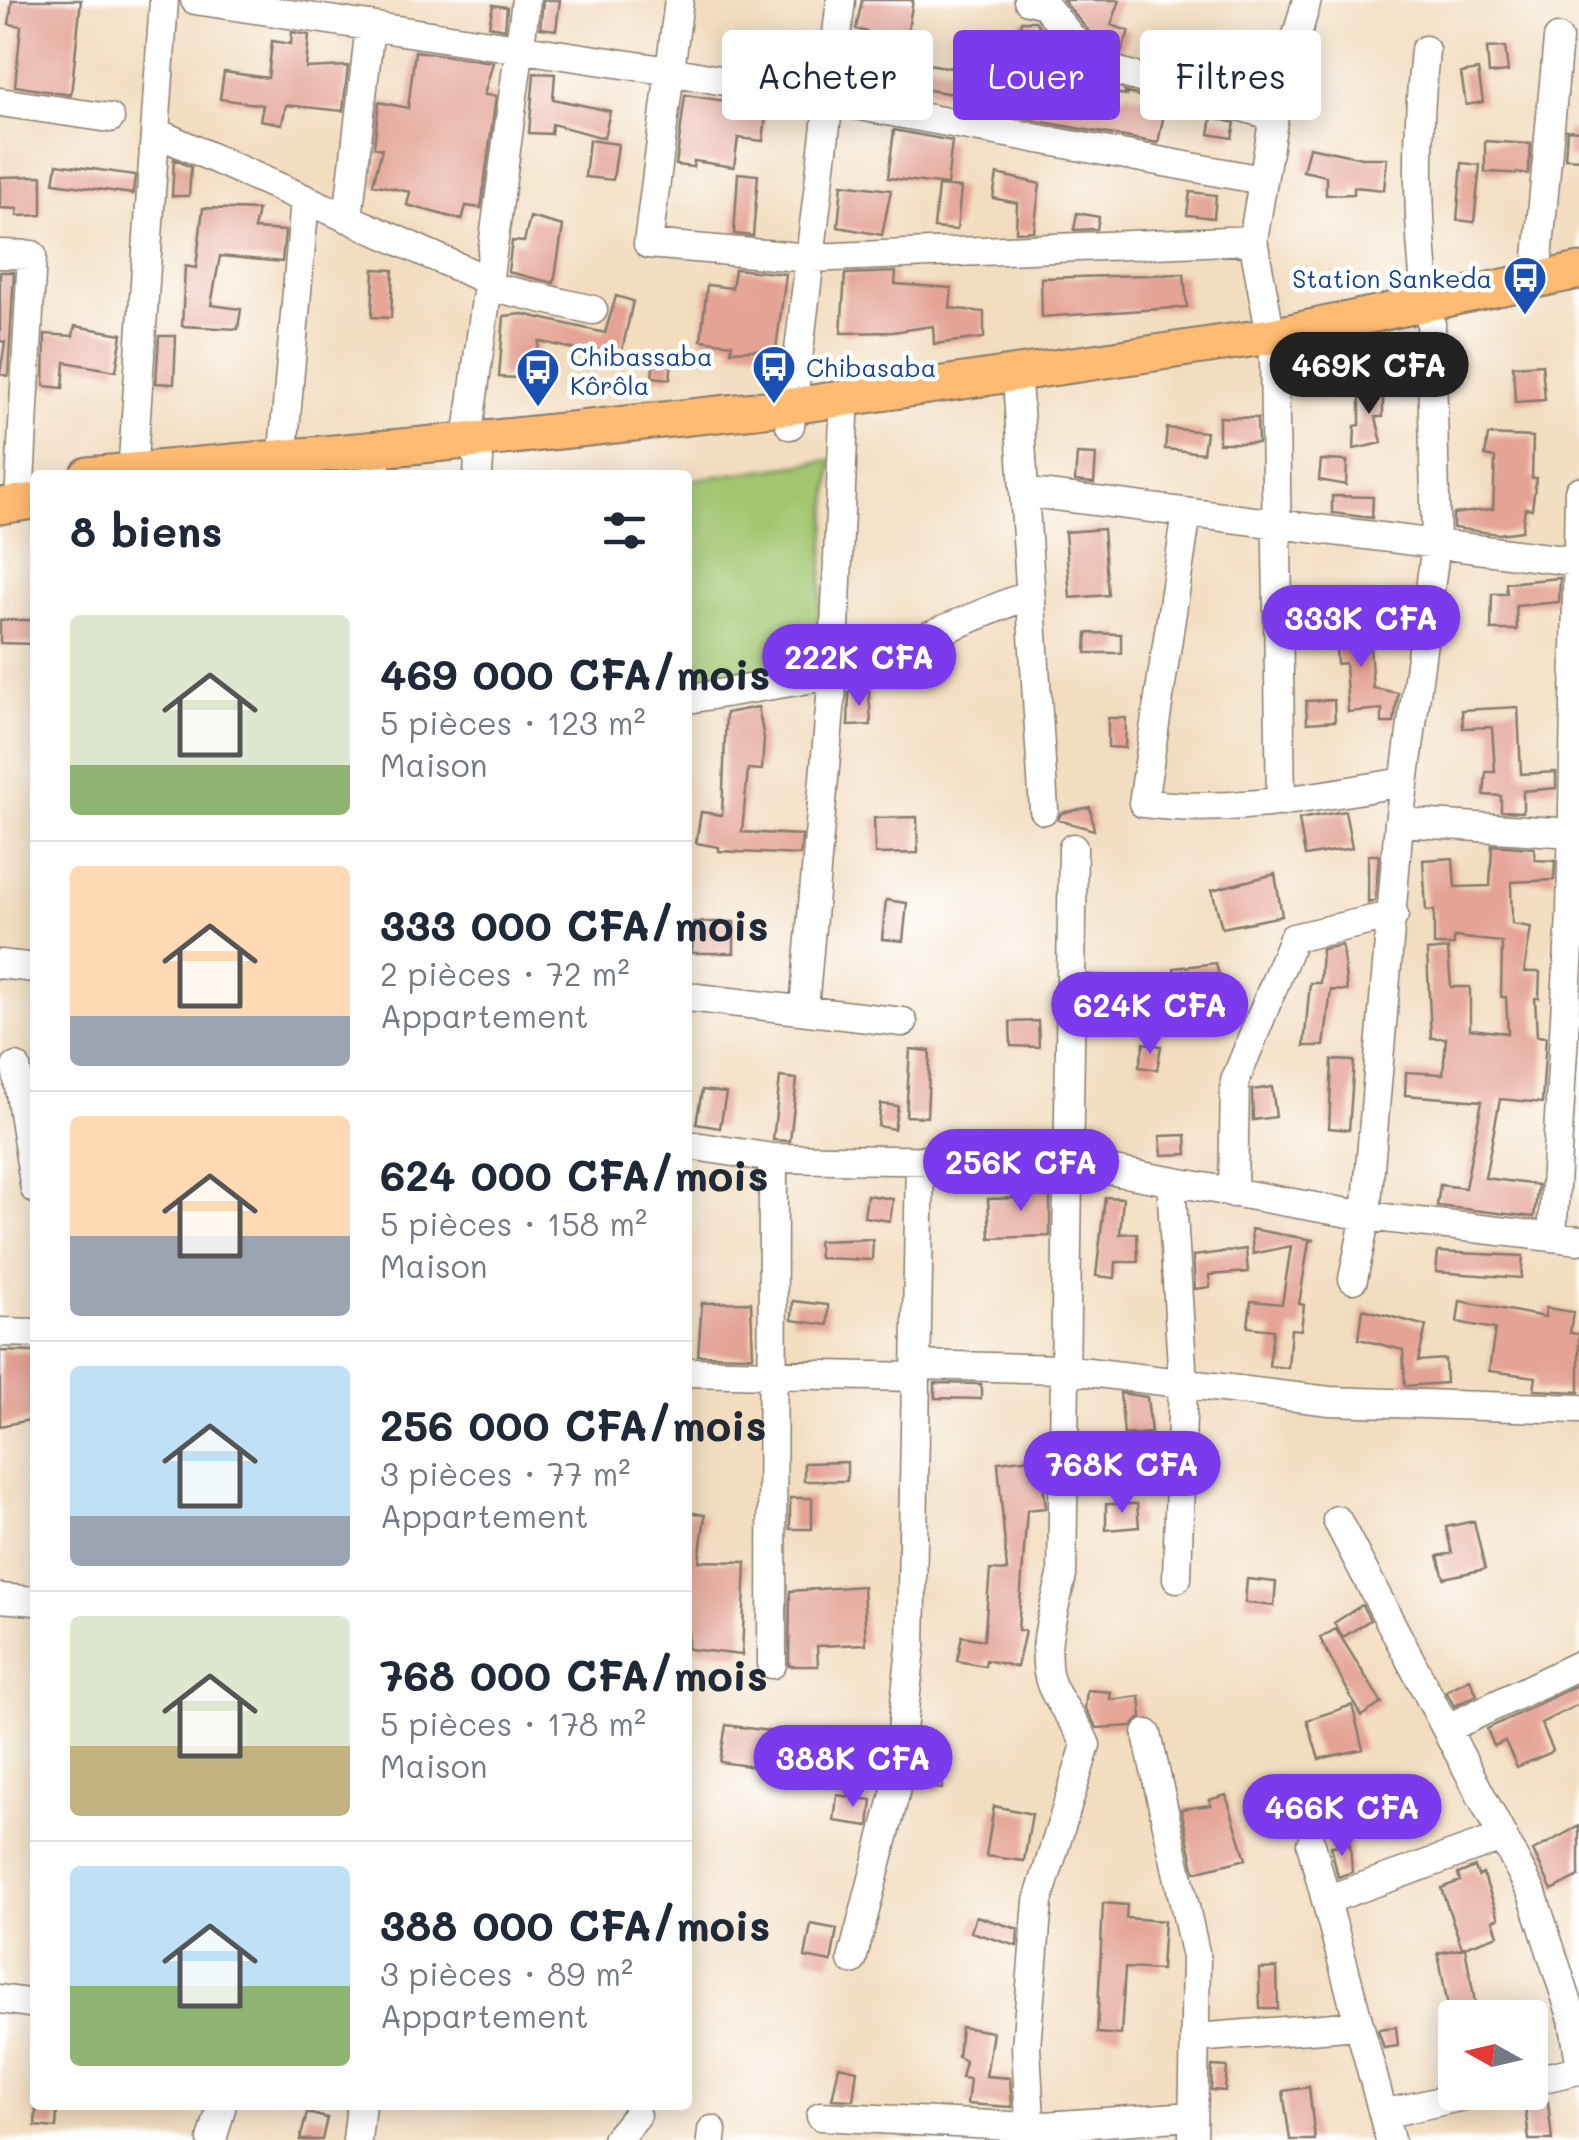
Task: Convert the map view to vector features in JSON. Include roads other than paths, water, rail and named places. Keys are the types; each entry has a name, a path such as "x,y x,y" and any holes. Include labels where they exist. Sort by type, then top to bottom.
{"main road":[{"path":"1429,314 1536,280 1579,271"},
{"path":"791,415 844,418 1018,394 1429,314 1579,291"},
{"path":"390,470 1272,346"},
{"path":"235,470 475,458"},
{"path":"287,469 317,470"}],"street":[{"path":"132,470 164,0"},
{"path":"195,0 722,80"},
{"path":"475,458 488,284 526,0"},
{"path":"678,0 648,244 810,258 1252,240"},
{"path":"837,30 841,0"},
{"path":"1028,0 1044,4 1094,66 1140,79"},
{"path":"1298,30 1307,0"},
{"path":"348,218 370,26"},
{"path":"1536,280 1558,39"},
{"path":"1353,1279 1366,1216 1399,822 1436,544 1429,314 1419,232 1418,119 1424,50"},
{"path":"0,102 110,118"},
{"path":"933,119 1262,180"},
{"path":"791,415 827,120"},
{"path":"1273,120 1252,240 1272,346 1280,524 1281,802"},
{"path":"156,132 488,284 593,310"},
{"path":"287,469 306,199"},
{"path":"0,254 32,255 18,493"},
{"path":"1018,394 1044,810"},
{"path":"804,1008 833,675 844,418"},
{"path":"692,1146 772,1158 1069,1162 1366,1216 1565,1239 1575,916 1572,833 1576,790 1579,491"},
{"path":"1024,492 1578,562"},
{"path":"1187,513 1143,803 1192,810 1281,802 1404,782"},
{"path":"692,698 833,675 1030,594"},
{"path":"1399,822 1572,833"},
{"path":"1030,2134 1026,2048 1038,1902 1086,1745 1048,1672 1050,1624 1062,1576 1074,848"},
{"path":"1233,1193 1236,1082 1293,938 1394,915"},
{"path":"0,964 30,967"},
{"path":"1072,988 1210,996"},
{"path":"692,997 902,1022"},
{"path":"17,1067 30,1155"},
{"path":"772,1158 772,1664"},
{"path":"852,1960 895,1794 911,1648 920,1160"},
{"path":"1170,1181 1183,1383 1177,1578"},
{"path":"0,1332 30,1334"},
{"path":"692,1372 1063,1369 1330,1400 1579,1409"},
{"path":"1336,1520 1532,1893 1573,2019 1579,2056"},
{"path":"0,1598 30,1601"},
{"path":"1448,1728 1579,1665"},
{"path":"821,2116 1030,2134 1193,2128 1196,1957 1147,1734"},
{"path":"1326,1900 1503,1837"},
{"path":"1311,1844 1387,2127 1438,2108"},
{"path":"0,1999 30,2003"},
{"path":"1196,2038 1360,2025"},
{"path":"1548,2078 1579,2070"},
{"path":"212,2140 221,2110"},
{"path":"357,2140 361,2110"},
{"path":"616,2140 636,2116"}],"waterway":[{"path":"1563,0 1579,3"}],"place":[{"name":"Station Sankeda","path":"1525,316"},
{"name":"Chibasaba","path":"774,405"},
{"name":"Chibassaba Kôrôla","path":"538,408"}]}
